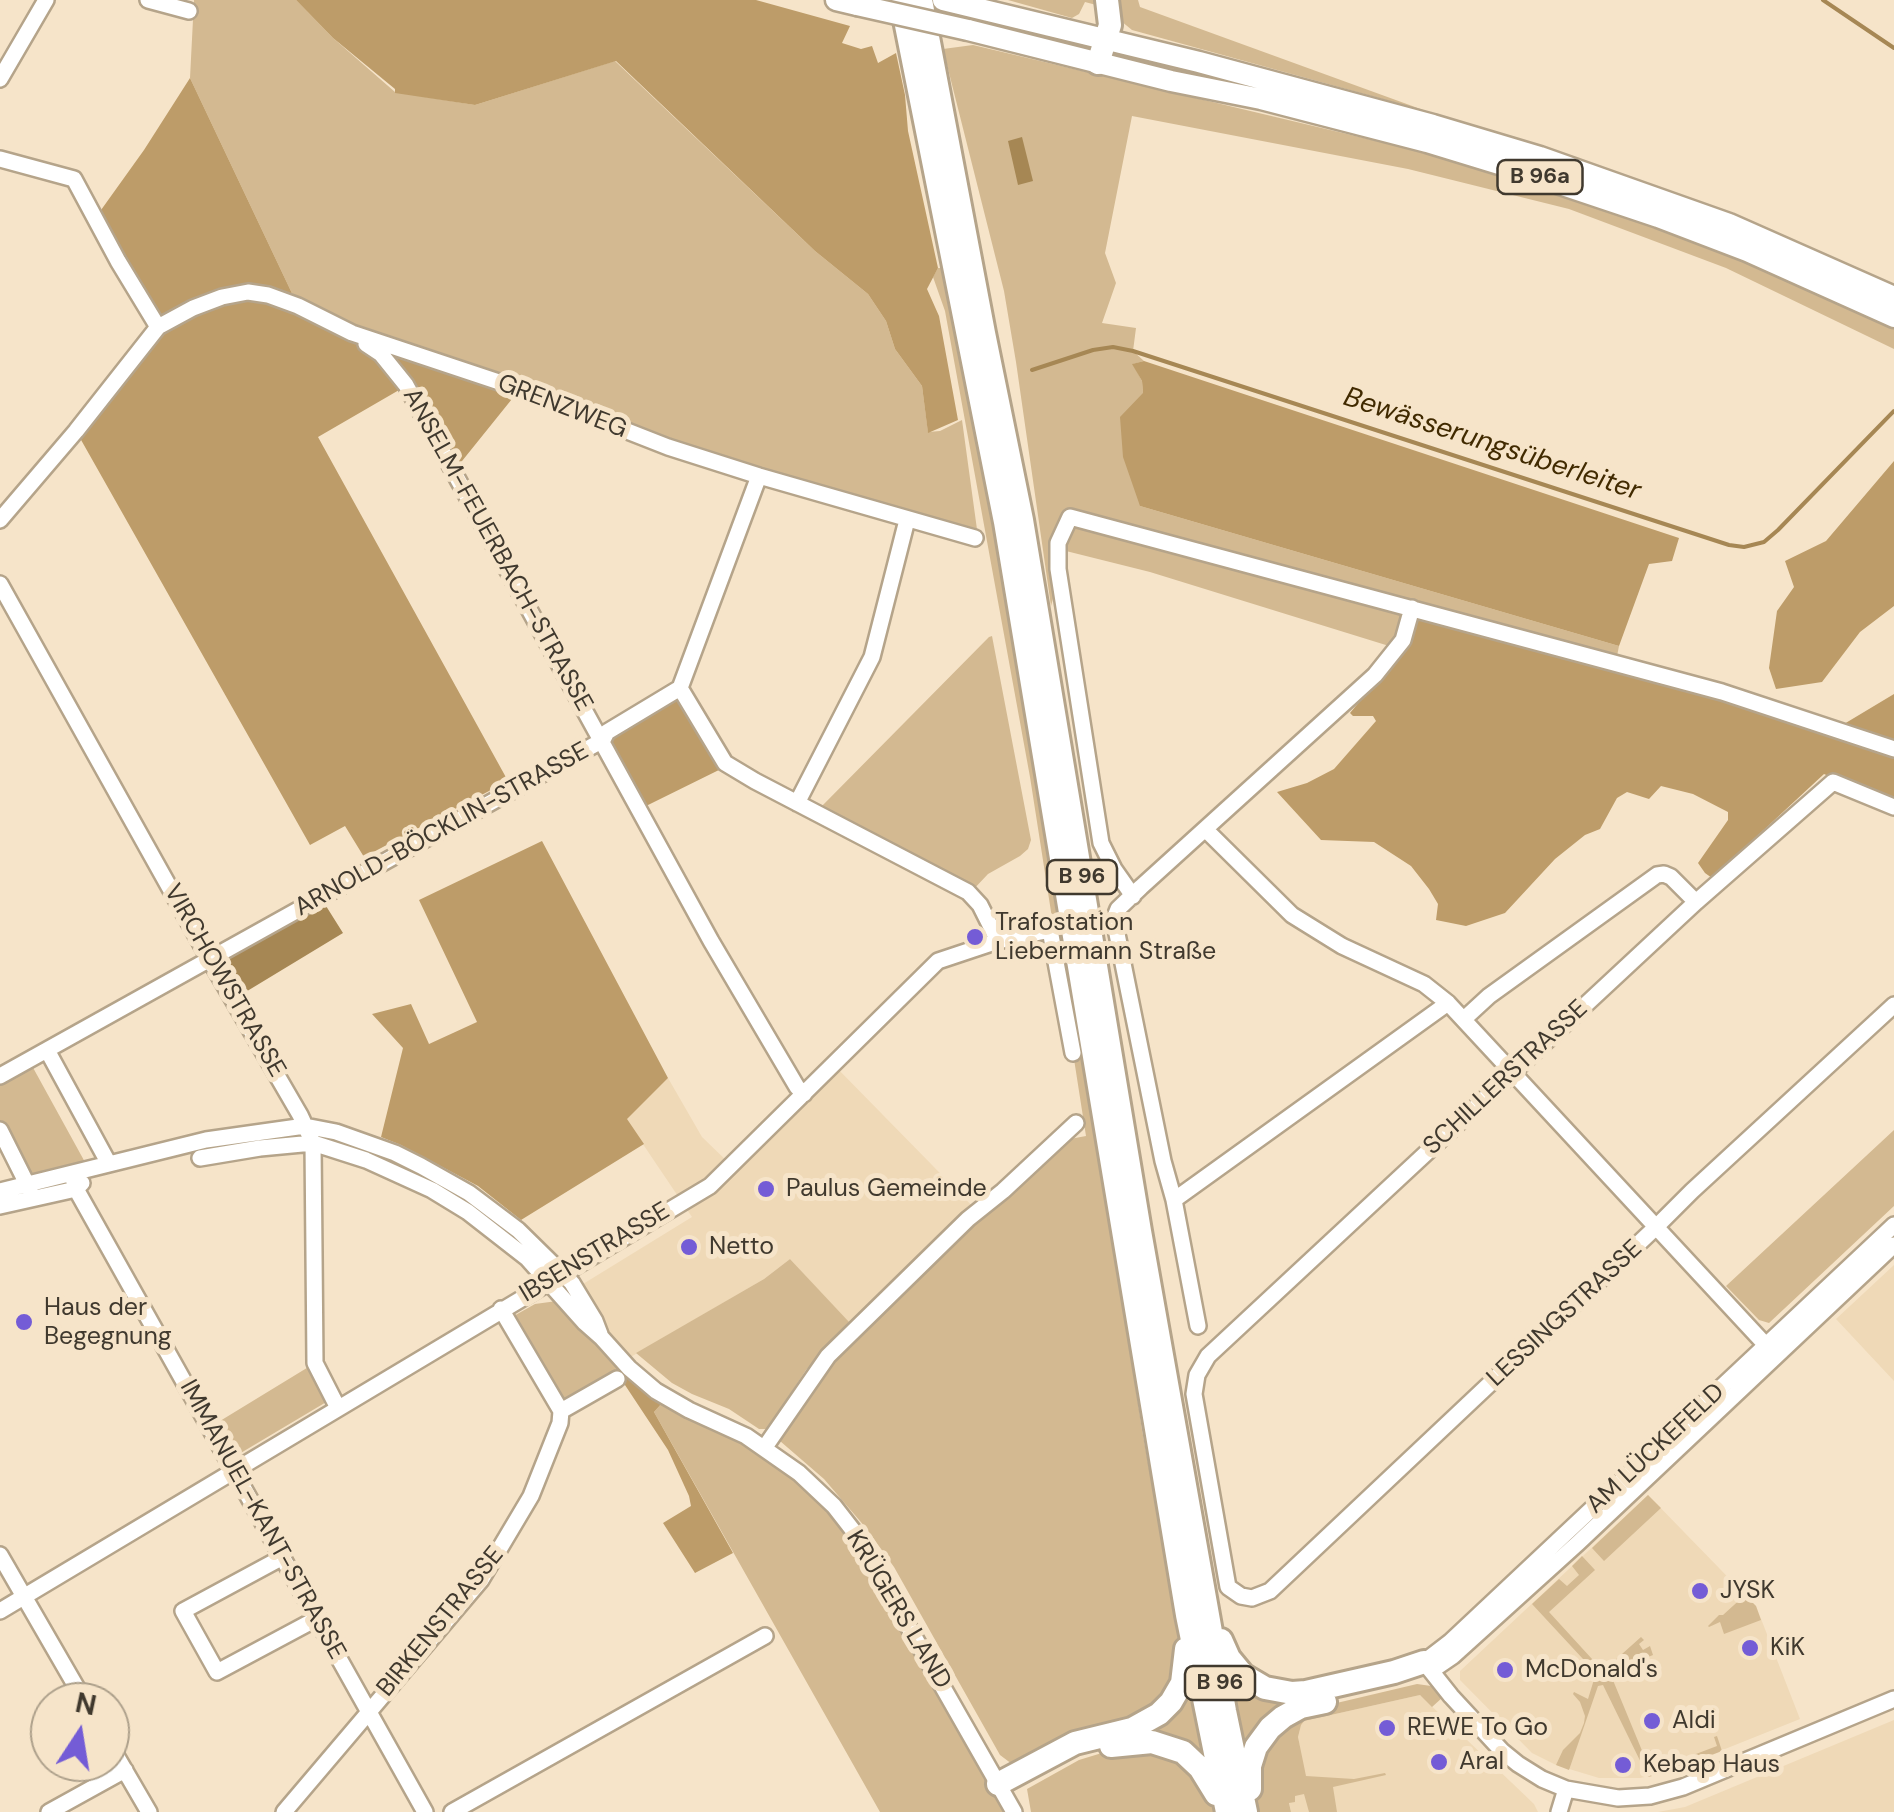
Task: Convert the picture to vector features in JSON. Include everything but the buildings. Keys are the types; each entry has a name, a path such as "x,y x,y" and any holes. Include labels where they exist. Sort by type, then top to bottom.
{"highway":[{"name":"B 96","path":"901,0 1005,522 1187,1615 1224,1812"},
{"name":"B 96","path":"921,0 1022,520 1140,1231 1248,1812"},
{"path":"1093,0 1101,39 1098,63"},
{"path":"1101,39 1110,25 1107,0"},
{"path":"1197,1554 1222,1645 1235,1668 1255,1684 1276,1691 1306,1692 1427,1667"},
{"path":"1006,1797 1075,1743 1132,1729 1159,1714 1171,1702 1182,1683 1187,1615"},
{"path":"1248,1812 1250,1766 1256,1747 1283,1717 1301,1707 1385,1690 1427,1667"},
{"path":"1006,1797 1084,1753 1119,1744 1152,1742 1192,1760 1224,1812"}],"main road":[{"name":"B 96a","path":"836,0 1297,108 1512,168 1747,251 1894,316"},
{"name":"B 96a","path":"943,0 1198,62 1540,157 1729,224 1894,297"}],"street":[{"path":"0,79 46,0"},
{"path":"148,0 189,11"},
{"path":"0,158 74,179 158,328 0,520"},
{"name":"GRENZWEG","path":"158,328 222,297 248,292 268,296 298,306 352,334 520,389 668,447 975,538"},
{"name":"ANSELM-FEUERBACH-STRASSE","path":"352,334 380,354 406,386 711,941 804,1094"},
{"path":"759,476 680,688 725,762 968,892 980,905 998,941"},
{"path":"1133,896 1100,843 1058,569 1058,543 1070,518 1722,692 1894,749"},
{"path":"797,803 872,658 907,520"},
{"name":"VIRCHOWSTRASSE","path":"0,584 313,1143 314,1363 338,1408"},
{"path":"1198,1326 1114,919 1118,909 1375,675 1403,640 1412,608"},
{"name":"ARNOLD-BÖCKLIN-STRASSE","path":"0,1076 603,740 607,732 680,688"},
{"name":"SCHILLERSTRASSE","path":"1228,1587 1194,1386 1196,1374 1216,1347 1696,902 1833,782 1894,807"},
{"path":"1206,830 1292,915 1342,946 1424,984 1448,1003 1771,1351"},
{"path":"1464,1019 1489,996 1657,876 1671,877 1696,902"},
{"name":"IBSENSTRASSE","path":"0,1611 710,1186 938,961 998,941 1050,930 1074,1053"},
{"path":"1174,1200 1448,1003"},
{"name":"LESSINGSTRASSE","path":"1228,1587 1252,1598 1270,1591 1894,1005"},
{"path":"46,1050 104,1165"},
{"path":"765,1447 828,1356 968,1219 1076,1123"},
{"path":"0,1206 30,1192 74,1182 104,1165 206,1140 305,1126 336,1132 396,1154 469,1193 541,1250 556,1279"},
{"path":"0,1130 30,1192"},
{"path":"200,1158 313,1143 382,1166 432,1190 556,1279"},
{"name":"IMMANUEL-KANT-STRASSE","path":"74,1182 426,1812"},
{"path":"0,1191 30,1192"},
{"name":"AM LÜCKEFELD","path":"1771,1351 1894,1225"},
{"name":"AM LÜCKEFELD","path":"1427,1667 1771,1351 1894,1244"},
{"name":"KRÜGERS LAND","path":"556,1279 572,1283 602,1338 656,1391 765,1447 817,1489 855,1533 1006,1797"},
{"path":"502,1310 561,1412 618,1378"},
{"name":"BIRKENSTRASSE","path":"284,1812 481,1580 532,1496 561,1412"},
{"path":"0,1555 73,1682"},
{"path":"283,1557 182,1612 217,1672 318,1618"},
{"path":"452,1812 765,1636"},
{"path":"1427,1667 1502,1751 1531,1772 1566,1789 1618,1798 1669,1791 1894,1699"},
{"path":"130,1780 149,1812"},
{"path":"48,1812 102,1782"},
{"path":"1558,1812 1566,1789"}],"shaded area":[{"path":"194,0 296,0 395,92 475,105 615,61 815,251 868,294 886,321 895,349 922,386 928,432 940,431 962,420 979,544 975,538 759,476 298,306 190,78"},
{"path":"296,0 756,0 850,26 842,43 861,49 872,46 878,63 896,53 908,131 938,268 927,289 939,316 958,420 928,433 922,386 895,349 886,321 868,294 815,251 616,61 475,105 395,93"},
{"path":"1008,0 1138,0 1140,7 1426,111 1132,30 1115,10 1085,2 1072,18"},
{"path":"973,45 1452,159 1573,197 1693,240 1851,306 1894,329 1894,349 1726,268 1569,209 1408,169 1132,116 1105,253 1116,283 1102,323 1136,328 1133,351 1144,361 1133,364 1143,393 1140,506 1619,646 1615,666 1402,650 1150,572 1066,551 1051,606 1004,291 943,49"},
{"path":"190,78 298,306 520,389 454,471 406,386 318,437 508,781 364,857 345,826 310,845 76,431 158,327 96,217"},
{"path":"1022,137 1033,181 1018,185 1008,141"},
{"path":"938,268 943,268 985,474 1142,1430 1182,1648 1181,1667 1159,1708 1012,1764 1000,1755 894,1567 866,1528 824,1479 780,1441 832,1360 982,1216 1070,1139 1086,1136 1030,777 945,311 933,277"},
{"path":"1144,361 1679,538 1672,561 1649,564 1619,646 1140,506 1123,457 1120,417 1143,393 1142,381 1132,364"},
{"path":"1894,461 1894,606 1860,632 1822,682 1776,689 1769,668 1777,611 1794,587 1785,561 1826,541"},
{"path":"1412,610 1829,733 1894,694 1894,805 1824,774 1712,878 1698,863 1728,820 1728,812 1693,794 1661,786 1649,799 1627,792 1617,798 1600,829 1585,835 1555,859 1505,913 1466,926 1436,920 1438,904 1411,866 1374,842 1321,840 1277,792 1334,769 1376,721 1373,716 1350,713 1402,650"},
{"path":"992,636 1031,840 1020,856 988,874 971,892 821,807"},
{"path":"682,694 725,767 646,806 609,740"},
{"path":"542,841 668,1078 627,1119 644,1144 521,1220 478,1186 381,1137 403,1048 372,1014 411,1004 429,1044 477,1022 419,900"},
{"path":"321,898 343,933 239,996 216,957"},
{"path":"31,1064 86,1164 29,1179 0,1121 0,1080"},
{"path":"833,1064 982,1216 859,1334 790,1259 764,1279 617,1365 557,1300 692,1217 626,1119 668,1078 702,1137 733,1167"},
{"path":"1894,1130 1894,1206 1769,1323 1759,1320 1726,1286"},
{"path":"790,1259 849,1322 806,1370 767,1429 759,1429 729,1409 672,1383 636,1353 764,1279"},
{"path":"1894,1265 1894,1381 1836,1319"},
{"path":"557,1301 623,1371 566,1405 559,1404 512,1317 535,1304"},
{"path":"315,1363 333,1398 239,1454 220,1421"},
{"path":"628,1376 663,1402 654,1412 733,1553 695,1573 663,1523 691,1506 689,1496 668,1450 623,1382"},
{"path":"663,1402 773,1460 821,1501 856,1544 1008,1812 880,1812 654,1412"},
{"path":"1648,1495 1756,1606 1800,1719 1665,1773 1640,1778 1599,1778 1532,1753 1460,1680 1460,1671"},
{"path":"1648,1495 1661,1508 1604,1561 1592,1548"},
{"path":"1582,1556 1595,1570 1549,1612 1603,1671 1641,1637 1644,1640 1639,1644 1643,1650 1650,1646 1653,1655 1610,1673 1643,1753 1651,1750 1659,1768 1717,1746 1717,1736 1722,1751 1648,1777 1603,1685 1598,1686 1569,1770 1556,1765 1584,1723 1580,1702 1573,1694 1588,1699 1596,1673 1532,1604 1559,1579 1567,1586 1579,1575 1572,1566"},
{"path":"1745,1595 1756,1606 1761,1620 1724,1634 1720,1622 1708,1626 1719,1615"},
{"path":"1225,1662 1315,1697 1246,1763"},
{"path":"1188,1675 1209,1769 1148,1736 1132,1733"},
{"path":"1417,1684 1431,1686 1443,1697 1432,1707 1420,1695 1304,1721 1301,1725 1298,1737 1306,1776 1354,1779 1386,1775 1333,1787 1337,1812 1309,1812 1304,1794 1289,1803 1291,1812 1259,1812 1253,1779 1261,1747 1307,1710"},
{"path":"1420,1695 1538,1812 1291,1812 1289,1802 1295,1796 1303,1770 1298,1737 1304,1721"},
{"path":"1894,1720 1894,1812 1658,1812 1685,1807"},
{"path":"1115,1749 1172,1753 1211,1798 1214,1812 1031,1812 1027,1789 1079,1760"}],"waterway":[{"path":"1823,0 1894,48"},
{"name":"Bewässerungsüberleiter","path":"1032,370 1093,350 1113,347 1133,351 1744,547 1764,542 1778,530 1894,411"}],"place":[{"name":"Trafostation Liebermann Straße","path":"975,937"},
{"name":"Paulus Gemeinde","path":"766,1189"},
{"name":"Netto","path":"689,1247"},
{"name":"Haus der Begegnung","path":"24,1322"},
{"name":"JYSK","path":"1700,1591"},
{"name":"KiK","path":"1750,1648"},
{"name":"McDonald's","path":"1505,1670"},
{"name":"Aldi","path":"1652,1721"},
{"name":"REWE To Go","path":"1387,1728"},
{"name":"Aral","path":"1439,1762"},
{"name":"Kebap Haus","path":"1623,1765"}]}
